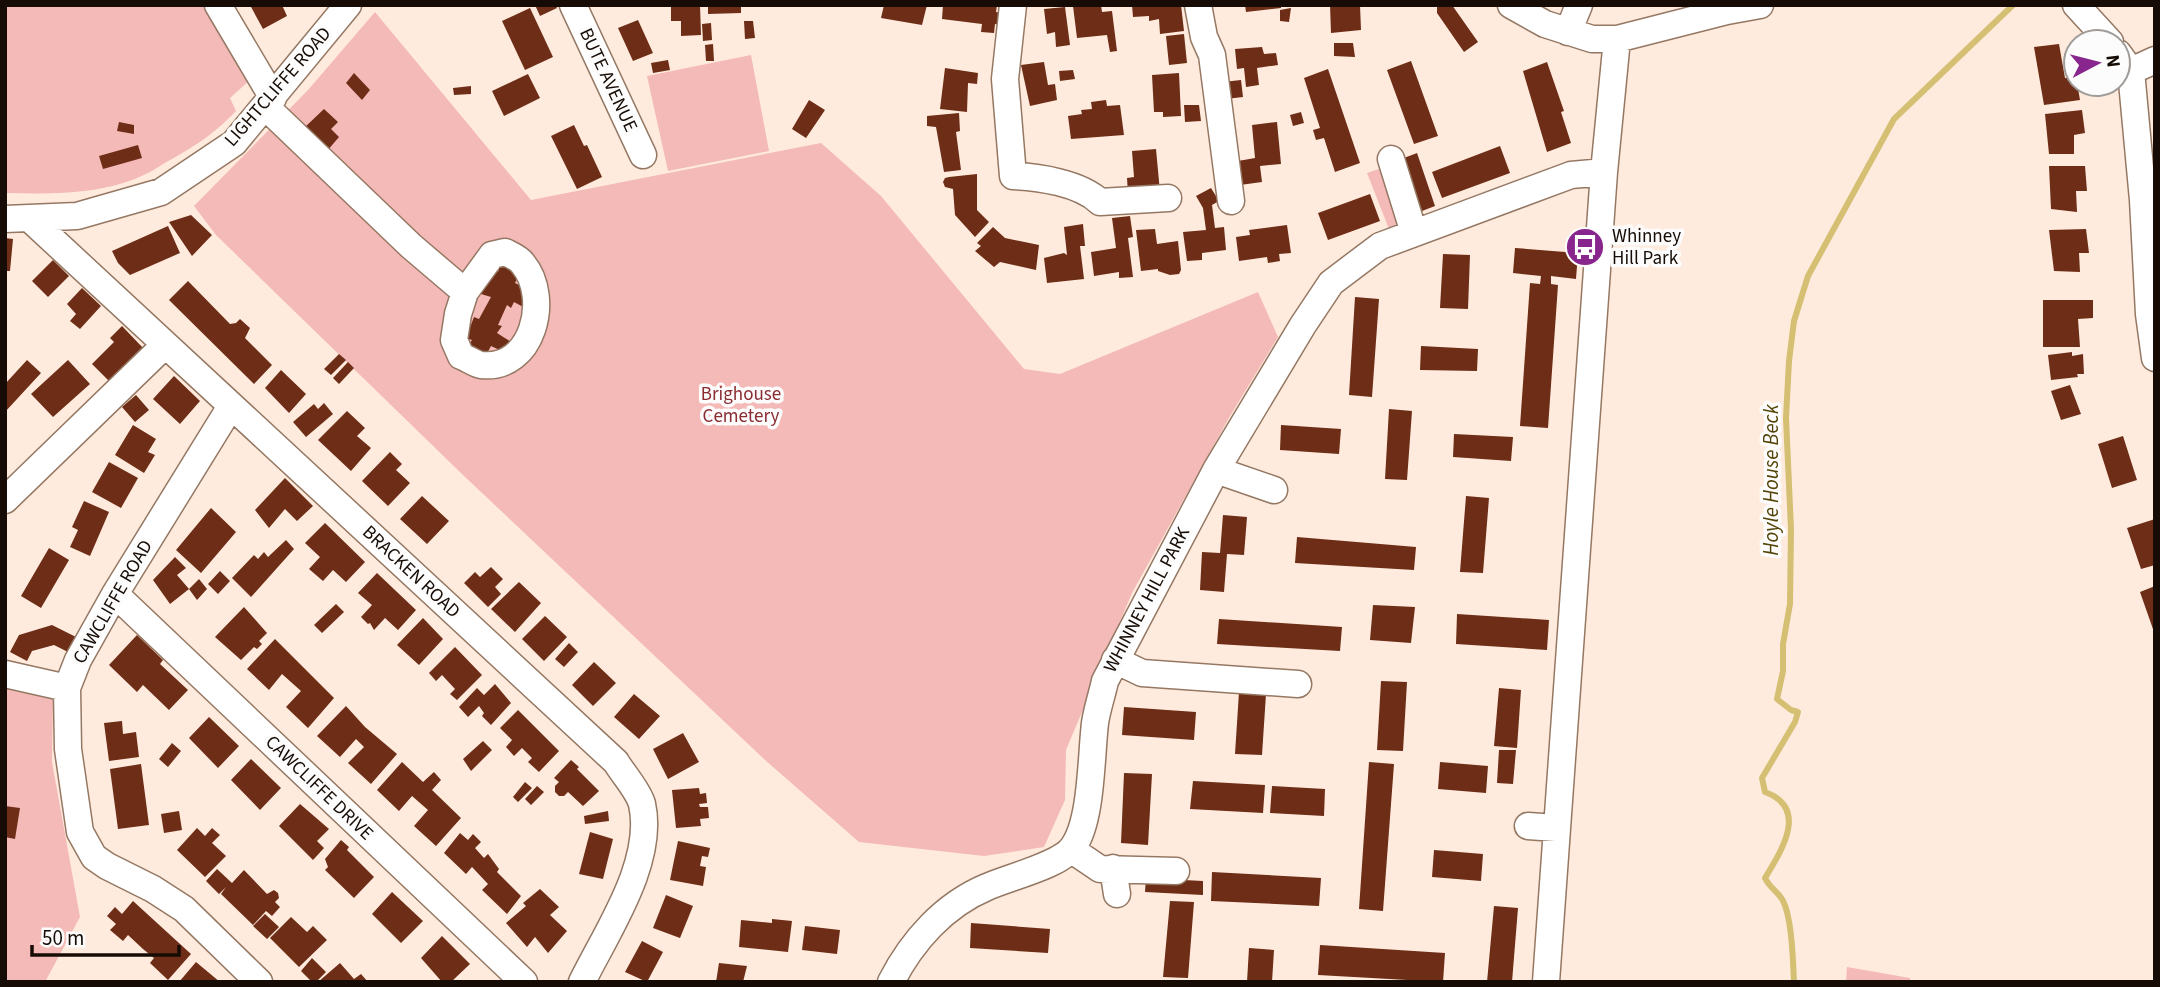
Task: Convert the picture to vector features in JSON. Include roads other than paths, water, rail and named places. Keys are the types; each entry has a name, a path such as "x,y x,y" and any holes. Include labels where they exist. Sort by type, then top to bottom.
{"street":[{"path":"218,5 270,102 411,246 465,292"},
{"name":"LIGHTCLIFFE ROAD","path":"17,219 76,216 161,192 234,143 348,5"},
{"name":"BUTE AVENUE","path":"573,5 643,155"},
{"path":"1013,5 1004,79 1013,176 1043,178 1093,195 1100,202 1168,198"},
{"path":"1198,5 1204,37 1212,55 1231,201"},
{"path":"1511,5 1545,24 1592,39 1617,39 1754,6"},
{"path":"1568,32 1578,5"},
{"path":"2076,5 2097,28"},
{"path":"1546,982 1604,172 1617,39"},
{"path":"2135,61 2155,358"},
{"path":"1391,159 1414,233"},
{"name":"WHINNEY HILL PARK","path":"1072,850 1084,829 1096,718 1105,681 1216,470 1331,283 1380,246 1571,175 1604,172"},
{"name":"BRACKEN ROAD","path":"17,219 165,345 616,762 641,802 644,843 636,874 582,982"},
{"path":"5,500 165,345"},
{"name":"CAWCLIFFE ROAD","path":"231,406 115,594 78,660 67,688 68,749 80,832 94,857 184,909 259,982"},
{"path":"1216,470 1274,490"},
{"name":"CAWCLIFFE DRIVE","path":"115,594 524,982"},
{"path":"1115,660 1142,673 1298,684"},
{"path":"5,674 67,688"},
{"path":"1528,826 1556,828"},
{"path":"891,982 904,955 930,926 954,905 984,888 1053,863 1072,850 1100,869 1176,871"},
{"path":"1113,868 1117,894"}],"waterway":[{"name":"Hoyle House Beck","path":"1794,982 1788,916 1780,896 1765,878 1784,843 1789,819 1786,808 1778,799 1765,792 1762,778 1795,722 1798,712 1777,699 1783,671 1783,644 1790,604 1791,529 1786,418 1794,321 1808,276 1894,119 2013,5"}],"place":[{"name":"Whinney Hill Park","path":"1585,247"}],"park label":[{"name":"Brighouse Cemetery","path":"741,405"}]}
